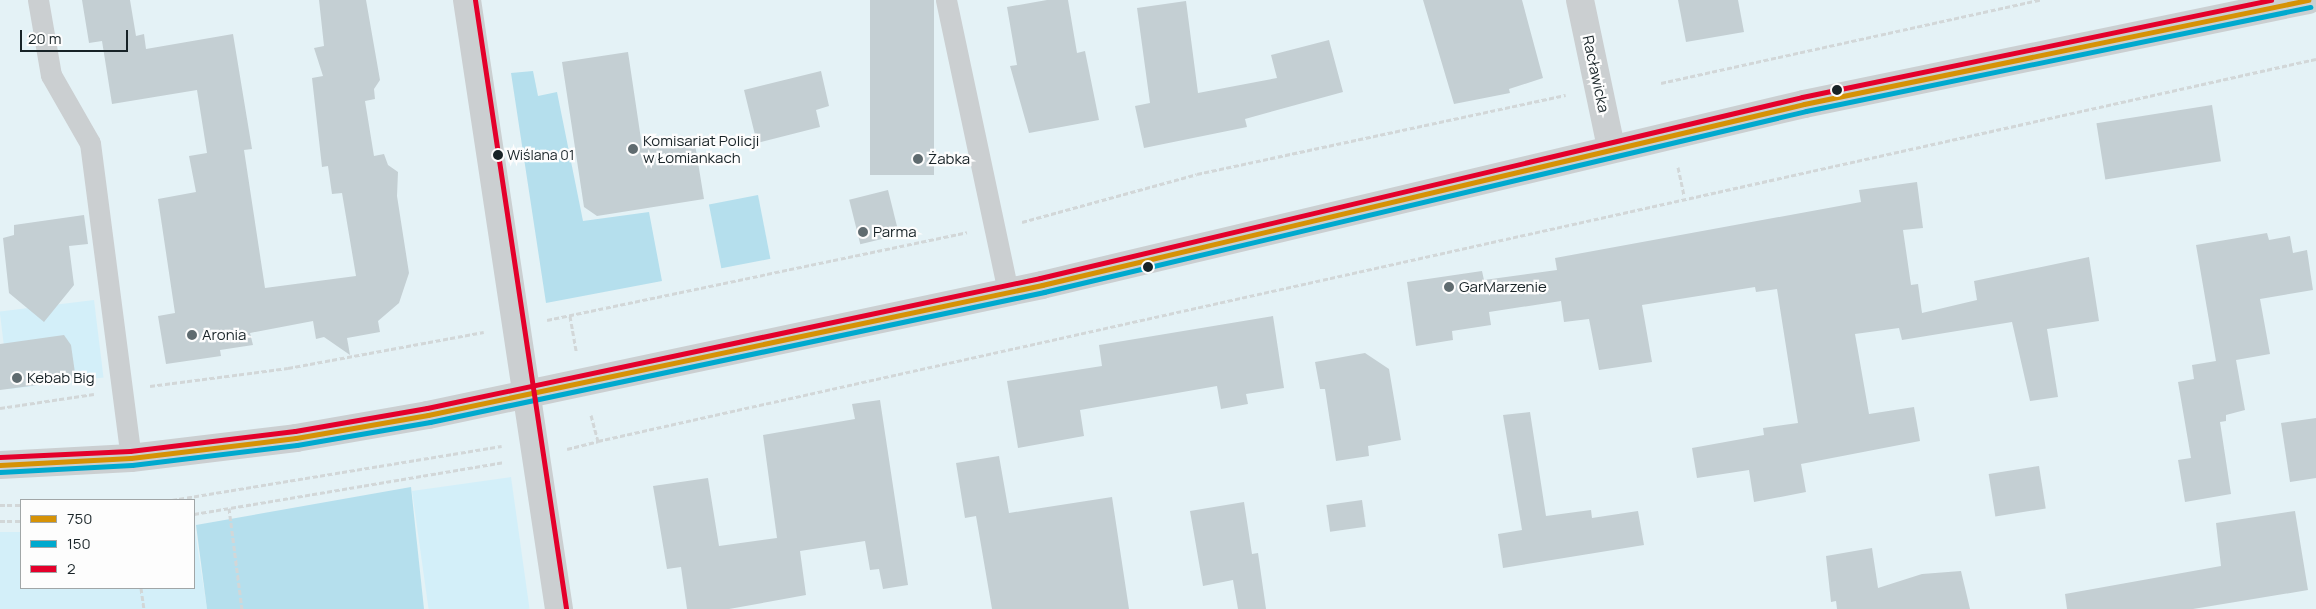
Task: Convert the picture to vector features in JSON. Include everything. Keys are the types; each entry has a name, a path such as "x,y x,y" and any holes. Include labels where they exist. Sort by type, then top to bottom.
{"street":[{"path":"467,0 528,392 525,451 559,609"},
{"name":"Racławicka","path":"1580,0 1611,147"},
{"path":"0,466 131,458 296,438 528,392 1008,292 1611,147 2225,8 2308,0"}],"lane":[{"path":"38,0 51,75 90,143 131,458"},
{"path":"946,0 1008,292"}],"path":[{"path":"1660,83 2040,0"},
{"path":"565,449 1684,196 2316,59"},
{"path":"543,321 1065,213 1197,174 1574,94"},
{"path":"1677,163 1684,196"},
{"path":"570,316 576,354"},
{"path":"0,408 288,368 488,331"},
{"path":"591,415 598,441"},
{"path":"179,499 525,451"},
{"path":"195,514 525,451"},
{"path":"0,505 20,505"},
{"path":"228,508 242,609"},
{"path":"0,521 20,521"},
{"path":"141,589 144,609"}],"shaded area":[{"path":"533,71 538,96 557,92 583,221 649,212 662,281 546,303 511,73"},
{"path":"758,195 770,259 721,268 709,205"},
{"path":"94,300 104,377 9,389 0,312"},
{"path":"511,477 530,609 429,609 412,491"},
{"path":"411,487 424,609 207,609 196,525"},
{"path":"195,531 207,609 0,609 0,532 20,532 20,589 195,589"}],"building":[{"path":"82,0 130,0 136,36 144,34 146,49 233,34 252,149 244,150 265,288 356,276 342,193 332,194 328,166 322,167 312,78 323,76 314,48 324,46 319,0 366,0 380,80 374,89 375,99 365,101 374,156 384,154 388,165 398,172 397,196 409,273 399,303 378,321 380,332 347,338 350,355 324,337 316,339 313,321 250,333 253,345 220,350 221,356 166,364 158,316 175,313 158,199 196,192 189,156 207,153 197,90 112,104 102,41 89,43"},
{"path":"870,0 934,0 934,175 870,175"},
{"path":"1047,0 1068,0 1077,53 1085,51 1099,120 1029,133 1010,66 1017,65 1007,7"},
{"path":"1423,0 1522,0 1543,78 1509,89 1510,93 1454,104"},
{"path":"1678,0 1738,0 1744,32 1686,42"},
{"path":"1186,1 1198,93 1277,78 1271,55 1329,40 1343,92 1245,119 1247,127 1144,148 1135,106 1150,103 1137,8"},
{"path":"628,52 642,146 694,138 704,199 597,216 584,207 562,62"},
{"path":"821,71 829,106 816,110 820,127 757,143 744,90"},
{"path":"2212,105 2221,161 2105,180 2096,123"},
{"path":"1917,182 1923,228 1903,230 1911,285 1918,284 1922,313 1977,300 1974,281 2089,257 2099,321 2047,329 2058,397 2030,401 2012,322 1902,340 1899,328 1855,334 1869,414 1914,407 1920,441 1801,464 1806,492 1754,502 1749,470 1697,478 1692,448 1764,435 1763,428 1798,423 1777,289 1756,292 1755,287 1642,305 1652,362 1599,370 1589,319 1564,322 1561,301 1489,312 1491,325 1452,331 1453,340 1416,346 1407,282 1482,271 1484,280 1557,270 1555,258 1861,202 1859,190"},
{"path":"888,190 899,235 860,244 849,200"},
{"path":"84,215 88,244 69,246 74,285 44,322 9,293 3,238 14,235 14,225"},
{"path":"2267,233 2269,240 2290,236 2293,253 2307,250 2313,290 2260,299 2270,354 2236,360 2245,410 2226,415 2226,421 2220,422 2231,494 2185,502 2178,460 2191,458 2178,382 2194,379 2192,365 2216,361 2196,245"},
{"path":"1273,316 1284,388 1246,394 1248,404 1221,409 1217,386 1080,410 1084,436 1018,448 1007,381 1102,366 1099,345"},
{"path":"64,335 71,345 76,380 0,390 0,344"},
{"path":"1365,353 1389,369 1401,440 1368,446 1369,456 1336,461 1325,389 1320,389 1315,362"},
{"path":"880,400 908,585 883,589 879,569 870,570 865,541 800,551 806,595 729,609 687,609 681,567 667,569 653,486 708,478 719,546 777,538 763,435 855,419 852,404"},
{"path":"1530,412 1546,516 1591,510 1592,518 1638,511 1644,545 1503,568 1498,534 1522,530 1503,415"},
{"path":"2316,418 2316,478 2290,482 2281,423"},
{"path":"999,456 1009,513 1112,497 1129,609 992,609 976,516 965,518 956,463"},
{"path":"2039,466 2046,508 1995,516 1989,474"},
{"path":"1362,500 1366,527 1330,532 1326,505"},
{"path":"1244,502 1252,554 1258,553 1266,609 1238,609 1233,580 1203,586 1190,511"},
{"path":"2295,511 2308,590 2193,609 2067,609 2065,594 2221,566 2216,523"},
{"path":"1872,548 1878,588 1922,574 1961,571 1970,609 1837,609 1836,601 1831,602 1826,556"}],"transit line":[{"name":"2","path":"475,0 566,608"},
{"name":"2","path":"0,457 130,451 295,431 427,408 1040,278 1802,97 2271,0"},
{"name":"750","path":"0,465 131,458 296,438 428,415 1042,285 1804,104 2308,0"},
{"name":"150","path":"0,472 132,465 297,445 430,422 1044,292 1806,111 2310,7"}],"place":[{"name":"Komisariat Policji w Łomiankach","path":"633,149"},
{"name":"Wiślana 01","path":"498,155"},
{"name":"Żabka","path":"918,159"},
{"name":"Parma","path":"863,232"},
{"name":"GarMarzenie","path":"1449,287"},
{"name":"Aronia","path":"192,335"},
{"name":"Kebab Big","path":"17,378"}]}
